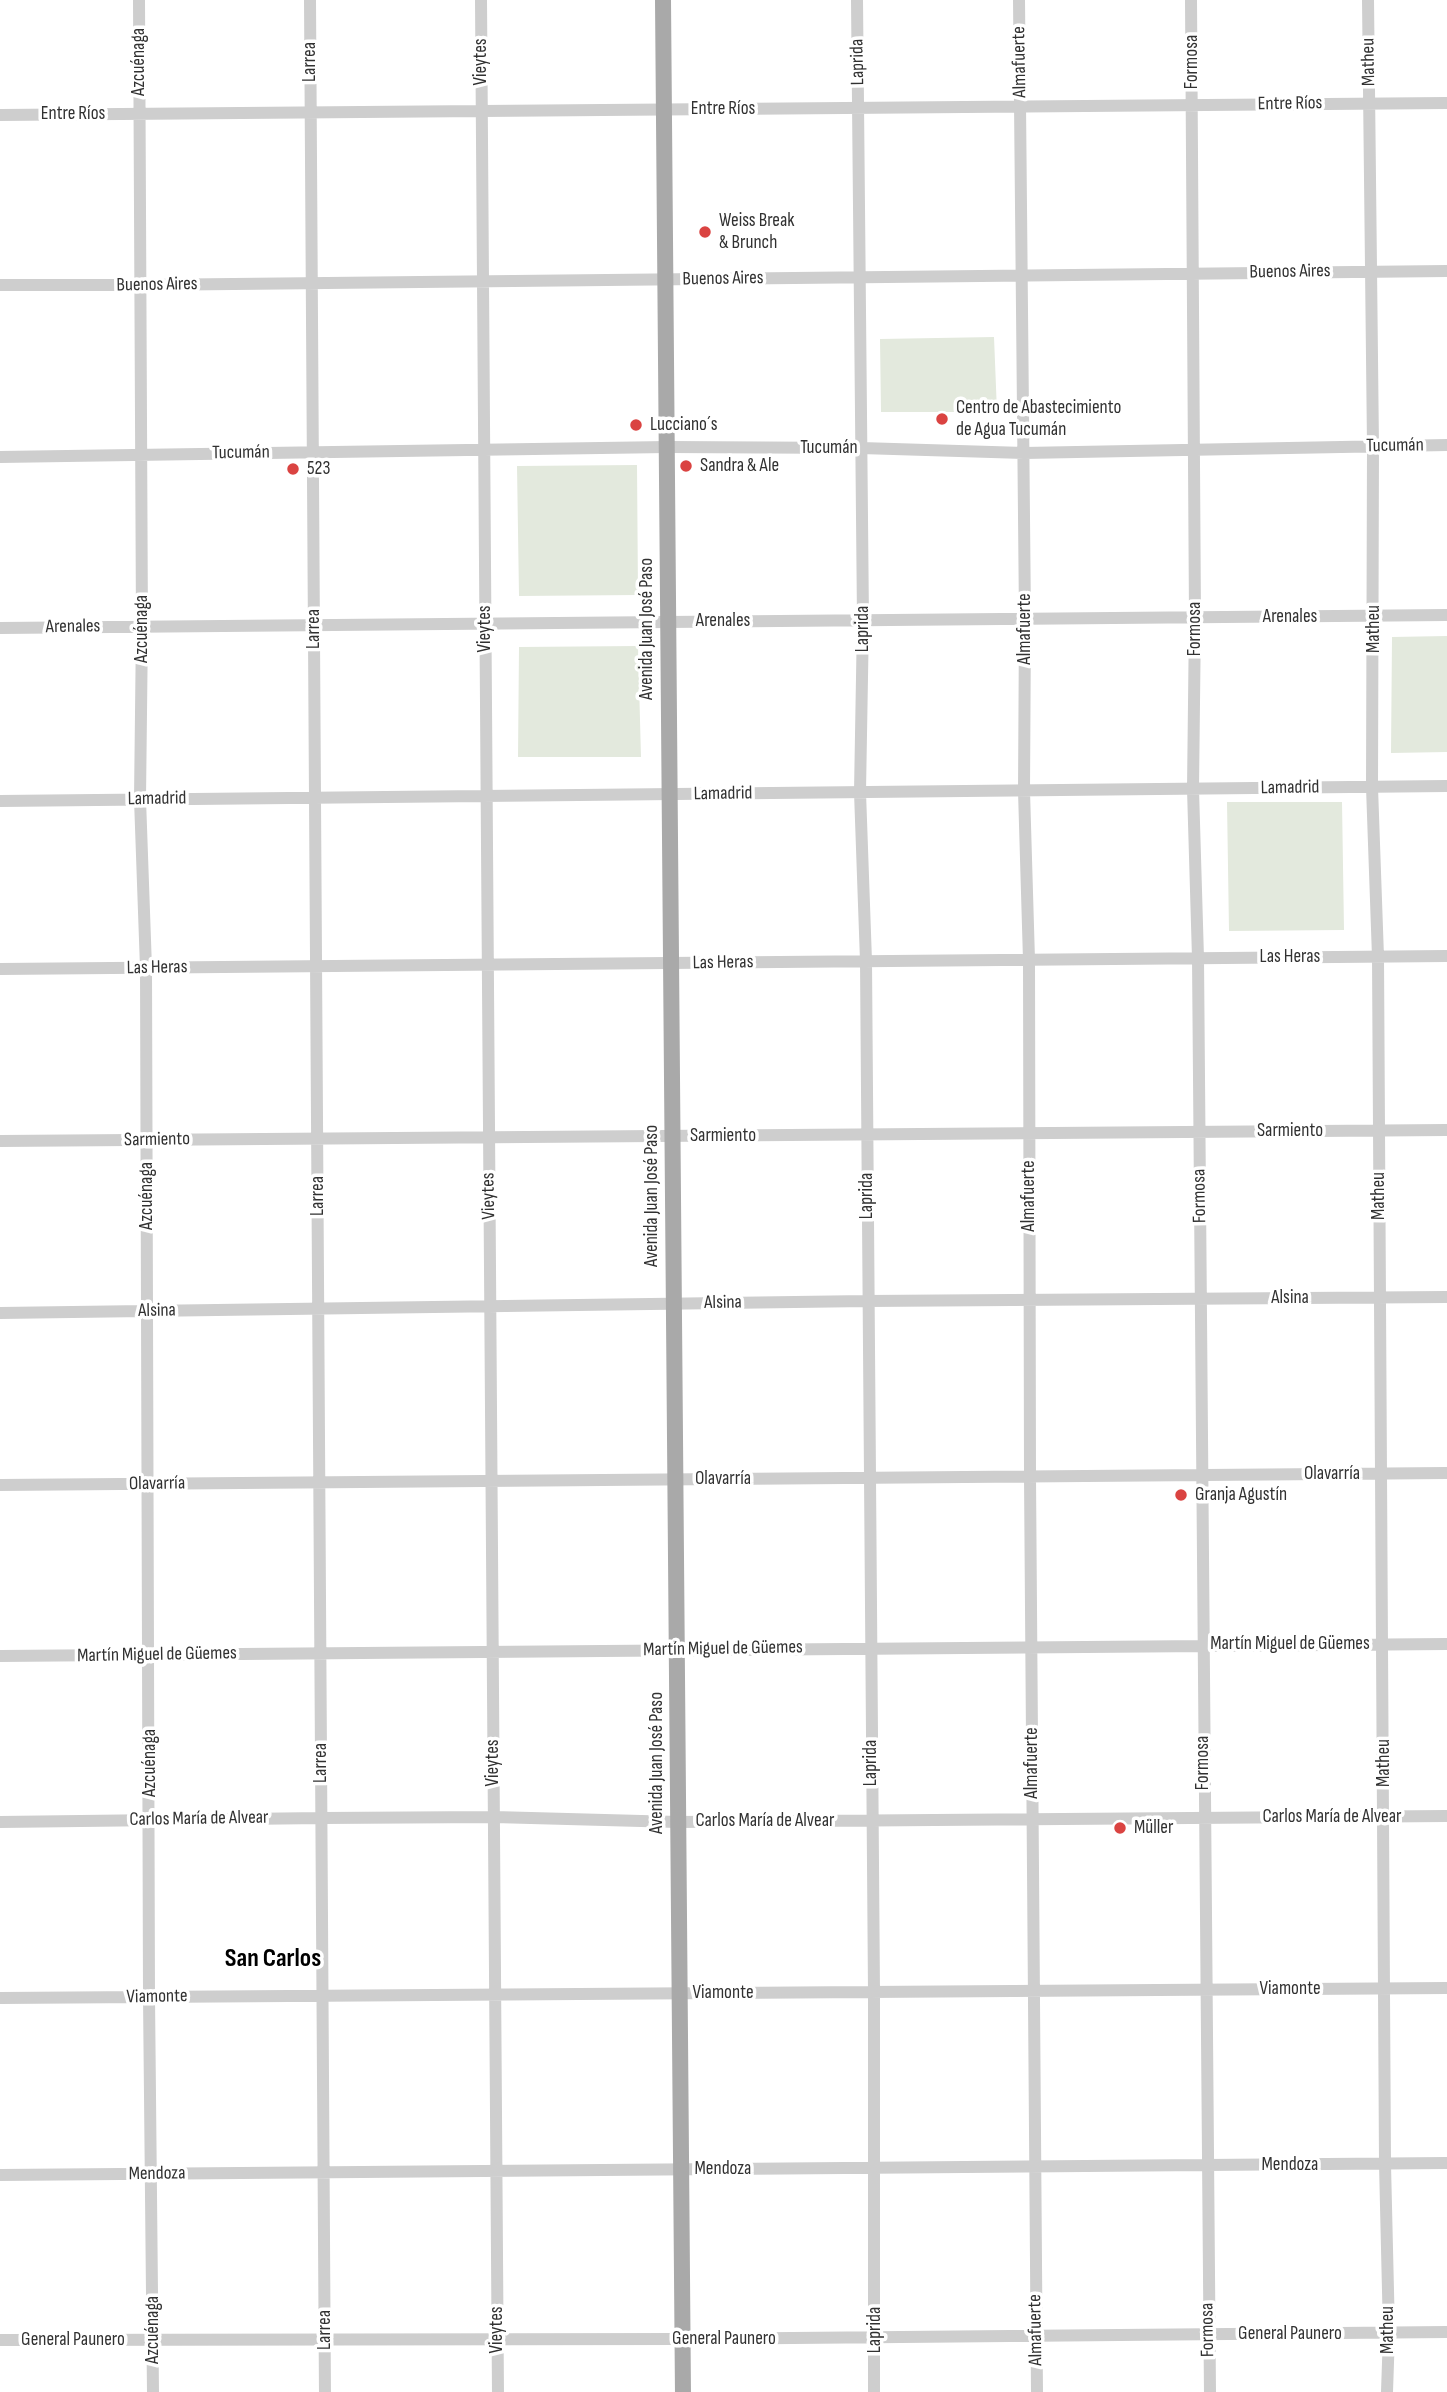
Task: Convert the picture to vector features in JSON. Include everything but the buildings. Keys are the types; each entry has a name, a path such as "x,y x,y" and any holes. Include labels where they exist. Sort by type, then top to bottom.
{"main road":[{"name":"Avenida Juan José Paso","path":"663,0 683,2392"}],"street":[{"name":"Azcuénaga","path":"139,0 142,627 140,799 146,968 153,2392"},
{"name":"Larrea","path":"310,0 326,2392"},
{"name":"Vieytes","path":"481,0 498,2392"},
{"name":"Laprida","path":"858,0 863,620 860,792 866,961 876,2337 874,2392"},
{"name":"Almafuerte","path":"1019,0 1023,275 1024,791 1029,960 1037,2392"},
{"name":"Formosa","path":"1191,0 1195,450 1193,789 1198,958 1210,2392"},
{"name":"Matheu","path":"1368,0 1374,616 1372,787 1378,957 1385,2164 1389,2333 1387,2392"},
{"name":"Entre Ríos","path":"0,115 1447,103"},
{"name":"Buenos Aires","path":"0,285 1447,271"},
{"name":"Tucumán","path":"0,457 667,447 861,448 1024,453 1447,445"},
{"name":"Arenales","path":"0,628 1447,615"},
{"name":"Lamadrid","path":"0,801 1447,786"},
{"name":"Las Heras","path":"0,969 1447,956"},
{"name":"Sarmiento","path":"0,1141 1447,1130"},
{"name":"Alsina","path":"0,1313 318,1307 1447,1297"},
{"name":"Olavarría","path":"0,1485 1447,1474"},
{"name":"Martín Miguel de Güemes","path":"0,1656 1447,1644"},
{"name":"Carlos María de Alvear","path":"0,1822 494,1817 678,1822 1447,1816"},
{"name":"Viamonte","path":"0,1998 1447,1988"},
{"name":"Mendoza","path":"0,2175 1447,2163"},
{"name":"General Paunero","path":"0,2340 683,2339 1447,2332"}],"shaded area":[{"path":"994,337 997,412 881,412 880,339"},
{"path":"637,465 638,595 519,596 517,466"},
{"path":"1447,636 1447,752 1391,753 1392,637"},
{"path":"638,646 641,757 518,757 519,647"},
{"path":"1227,802 1342,802 1344,930 1229,931"}],"place":[{"name":"Weiss Break & Brunch","path":"705,232"},
{"name":"Centro de Abastecimiento de Agua Tucumán","path":"942,419"},
{"name":"Lucciano´s","path":"636,425"},
{"name":"Sandra & Ale","path":"686,466"},
{"name":"523","path":"293,469"},
{"name":"Granja Agustín","path":"1181,1495"},
{"name":"Müller","path":"1120,1828"}],"district":[{"name":"San Carlos","path":"273,1959"}]}
